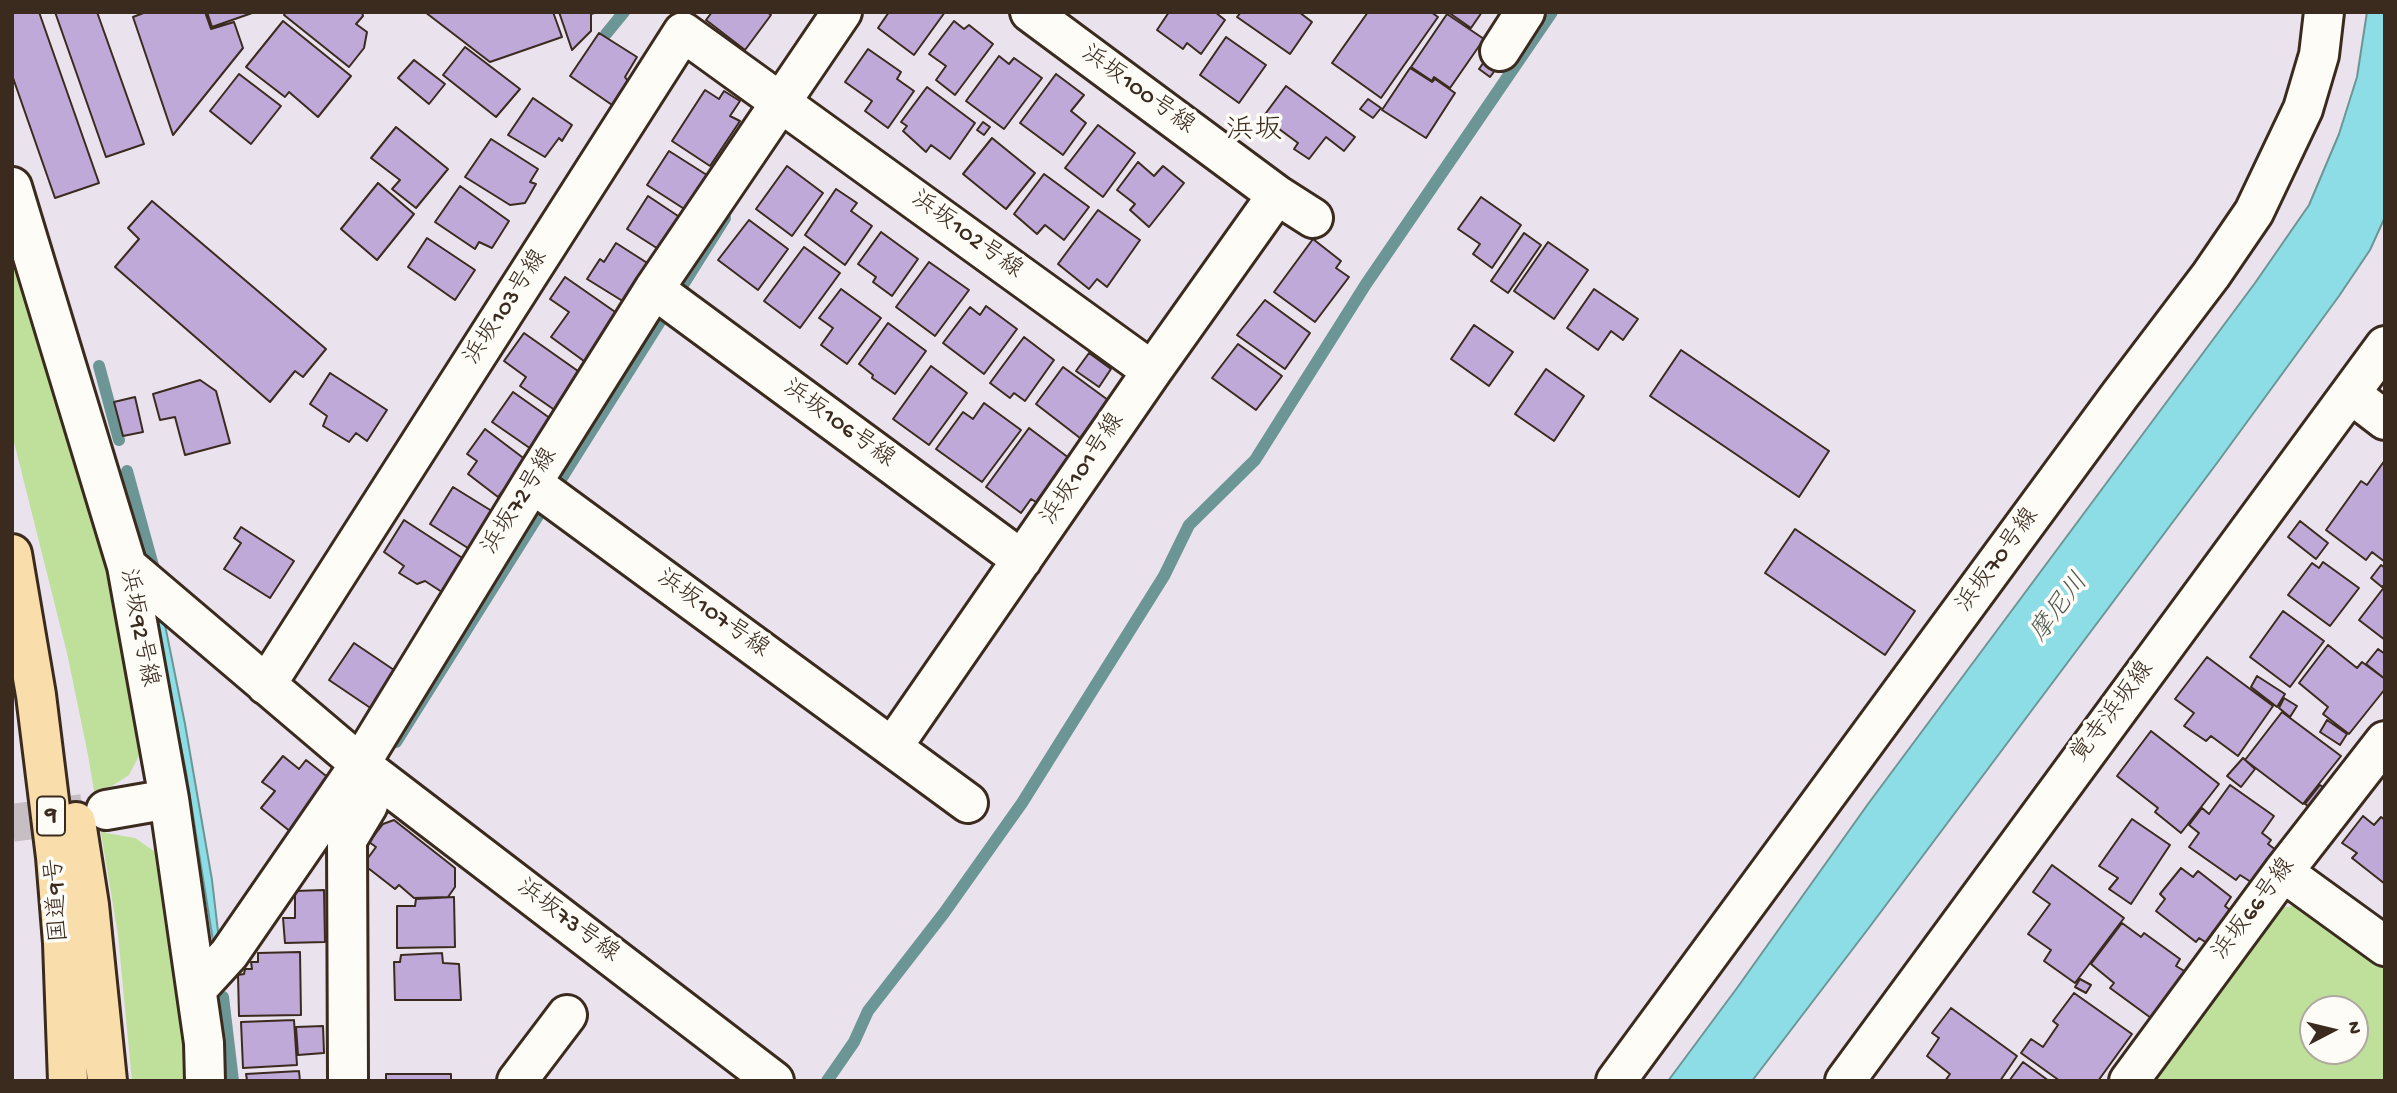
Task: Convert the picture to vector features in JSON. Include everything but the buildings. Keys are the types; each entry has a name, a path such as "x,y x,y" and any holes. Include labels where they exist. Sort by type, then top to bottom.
{"highway":[{"name":"国道9号","path":"14,561 36,695 56,857 64,955 68,1081"},
{"path":"14,561 48,689 71,793 89,905 107,1081"}],"street":[{"name":"浜坂72号線","path":"197,989 229,954 360,764 654,289 842,12"},
{"name":"浜坂100号線","path":"1030,12 1277,195 1313,218"},
{"name":"浜坂70号線","path":"1616,1081 2211,275 2254,212 2303,109 2319,55 2325,12"},
{"path":"1500,51 1523,13"},
{"name":"浜坂103号線","path":"266,685 683,32 780,101"},
{"name":"浜坂102号線","path":"780,101 1152,371"},
{"name":"浜坂92号線","path":"12,187 127,566 169,799 204,1043 205,1081"},
{"name":"浜坂101号線","path":"893,746 1277,195"},
{"name":"浜坂106号線","path":"654,289 1022,560"},
{"name":"覚寺浜坂線","path":"1850,1079 2385,346"},
{"path":"2351,394 2385,420"},
{"name":"浜坂107号線","path":"532,483 968,803"},
{"name":"浜坂73号線","path":"127,566 360,764 774,1081"},
{"name":"浜坂66号線","path":"2129,1081 2283,872 2385,741"},
{"path":"106,810 169,799"},
{"path":"348,1081 347,840 368,805"},
{"path":"2283,872 2385,946"},
{"path":"517,1081 567,1015"}],"green space":[{"path":"12,230 73,429 113,594 141,752 129,775 112,786 98,789 106,833 135,838 154,851 162,862 190,1081 132,1081 118,935 88,755 67,653 12,434"},
{"path":"2308,903 2385,961 2385,1081 2155,1081 2281,908"}],"water":[{"name":"摩尼川","path":"2367,12 2385,12 2385,217 2370,250 2217,463 1752,1081 1668,1081 1868,804 2255,283 2309,205 2339,134 2357,77"},
{"path":"154,610 163,615 185,724 212,880 219,940 213,941 186,772"}],"waterway":[{"path":"606,34 624,12"},
{"path":"827,1081 854,1042 868,1011 944,913 1022,803 1164,576 1189,525 1255,460 1366,284 1552,12"},
{"path":"396,742 725,218"},
{"path":"99,366 119,440"},
{"path":"127,471 155,573"},
{"path":"223,997 233,1081"}],"tunnel":[{"path":"12,823 83,813"}],"district":[{"name":"浜坂","path":"1254,133"}]}
